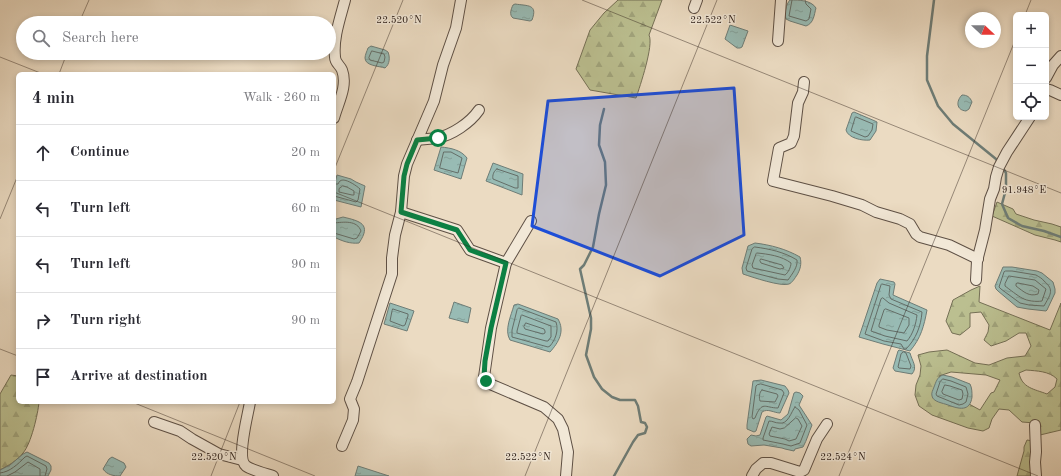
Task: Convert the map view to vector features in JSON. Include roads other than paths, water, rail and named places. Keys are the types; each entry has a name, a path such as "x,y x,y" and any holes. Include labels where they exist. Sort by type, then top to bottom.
{"street":[{"path":"336,33 345,0"},
{"path":"342,446 353,420 354,409 350,399 357,382 392,274 392,258 395,235 401,212 404,176 407,164 434,100 443,65 456,28 461,0"},
{"path":"778,41 782,0"},
{"path":"1049,72 1061,56"},
{"path":"335,60 342,71 344,84 336,112"},
{"path":"804,82 803,92 798,103 794,136 791,143 779,148 774,181 862,205 876,212 900,219 910,224 916,234 920,237 949,245 978,259"},
{"path":"1049,90 1061,95"},
{"path":"417,140 438,138 459,129 469,122 478,110"},
{"path":"976,280 978,259 990,199 999,167 1006,152 1028,120"},
{"path":"401,212 457,230 470,250 506,263"},
{"path":"531,221 506,263 491,328 484,377 490,384 544,407 558,419 563,429 568,452 566,476"},
{"path":"250,404 242,451 242,460 246,466 271,476"},
{"path":"154,422 180,431 219,454 242,460"},
{"path":"752,476 764,463 771,463 800,472 804,470 817,439 827,424"},
{"path":"1035,425 1036,476"}],"water":[{"path":"790,0 801,0 814,5 816,8 809,25 806,26 786,19 785,14 787,4"},
{"path":"515,4 533,8 534,15 532,20 530,21 513,18 511,12 513,5"},
{"path":"730,25 748,31 742,47 740,48 737,48 725,39"},
{"path":"371,46 388,52 389,60 388,65 385,68 367,63 365,58 366,53 368,48"},
{"path":"962,95 968,97 972,102 969,109 966,111 960,109 958,105"},
{"path":"854,112 877,122 876,131 870,140 852,137 847,133 846,130 852,113"},
{"path":"441,147 456,150 467,158 461,179 434,170"},
{"path":"493,163 523,174 522,195 486,181"},
{"path":"337,175 351,179 365,186 361,207 336,201"},
{"path":"343,217 362,224 364,231 363,237 359,243 346,242 336,238 336,219"},
{"path":"755,243 778,248 800,257 800,269 791,283 785,285 743,274 742,268 748,246"},
{"path":"1003,267 1037,271 1053,282 1055,293 1046,311 1017,307 996,289 995,286"},
{"path":"880,279 894,282 893,295 927,310 922,332 910,351 859,337 877,283"},
{"path":"454,302 471,308 468,323 449,318"},
{"path":"390,303 414,311 407,331 384,324"},
{"path":"518,304 558,319 561,332 556,344 550,352 510,340 508,336 508,327 514,305"},
{"path":"899,350 910,353 915,366 912,374 895,371 893,368"},
{"path":"943,375 970,384 972,389 972,397 969,405 963,408 956,408 934,400 932,393 939,377"},
{"path":"761,380 785,386 789,393 780,413 769,411 762,412 756,431 754,432 747,429 747,425 753,381"},
{"path":"796,392 803,396 799,405 812,425 803,447 795,449 794,451 764,445 751,446 748,444 747,439 751,435 760,435 767,416 781,420 788,414 794,393"},
{"path":"27,452 49,463 51,470 48,476 0,476 0,470 10,465"},
{"path":"112,457 124,463 126,467 120,476 109,474 103,469"},
{"path":"358,466 389,476 355,476"}],"waterway":[{"path":"934,0 927,56 927,80 938,106 953,124 998,162"},
{"path":"604,109 600,125 599,145 605,162 606,185 593,247 584,265 580,269 591,318 591,329 586,355 594,377 602,389 612,397 620,400 635,400 638,406 641,422 645,423 647,427 645,433 638,435 633,442 614,476"},
{"path":"1003,168 1006,173 1006,189 1002,204 1008,218 1022,226 1061,237"}]}
